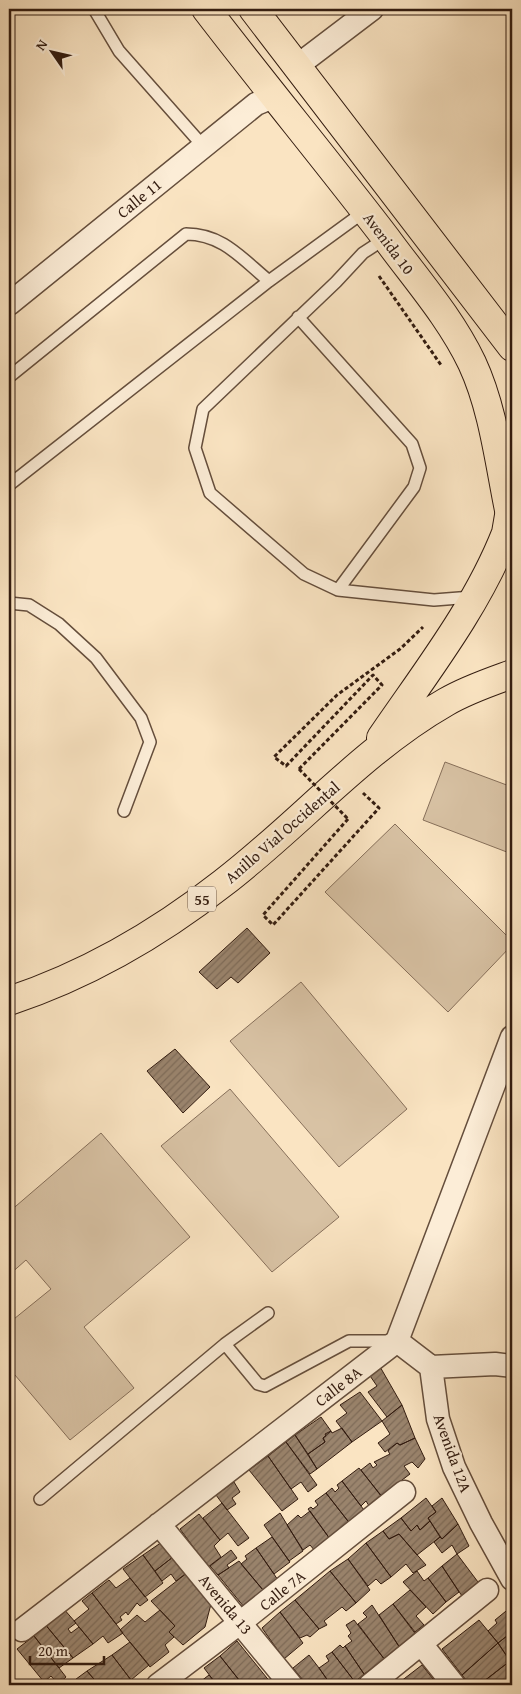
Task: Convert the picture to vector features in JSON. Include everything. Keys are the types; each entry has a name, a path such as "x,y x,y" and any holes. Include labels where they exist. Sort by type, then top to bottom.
{"main road":[{"name":"Avenida 10","path":"206,9 273,97 366,211 445,316 473,365 492,424 509,513 512,568"},
{"name":"Avenida 10","path":"253,9 512,347"},
{"name":"Anillo Vial Occidental","path":"369,756 449,640 475,596 497,556 509,513"},
{"name":"Anillo Vial Occidental","path":"9,1001 47,988 86,970 176,918 224,882 369,756 405,728 447,701 512,674"}],"street":[{"path":"296,66 372,9"},
{"name":"Calle 11","path":"9,304 256,104 273,97"},
{"path":"512,1037 506,1081 397,1341 431,1367 495,1364 512,1366"},
{"name":"Calle 8A","path":"22,1630 397,1341"},
{"name":"Avenida 12A","path":"431,1367 438,1419 454,1467 509,1576"},
{"name":"Calle 7A","path":"158,1685 241,1622 404,1492"},
{"name":"Avenida 13","path":"159,1524 291,1685"},
{"path":"370,1685 422,1645 487,1590"},
{"path":"422,1645 454,1685"}],"lane":[{"path":"94,9 119,51 203,146"},
{"path":"9,485 269,281 366,211"},
{"path":"9,377 186,234 204,234 220,240 269,281"},
{"path":"386,238 363,253 336,282 203,409 196,448 210,493 304,574 338,590 434,600 475,596"},
{"path":"298,317 412,444 420,468 414,487 338,590"},
{"path":"9,602 28,605 59,624 96,658 141,718 150,742 124,811"},
{"path":"40,1499 225,1344 268,1313"},
{"path":"225,1344 258,1384 265,1386 349,1341 397,1341"}],"path":[{"path":"299,731 274,757 286,766 373,675 382,685 299,769 348,819 263,915 273,925 379,808 345,777"}],"shaded area":[{"path":"445,762 512,787 512,854 423,820"},
{"path":"395,824 512,941 512,945 448,1012 325,892"},
{"path":"301,982 407,1109 339,1167 230,1041"},
{"path":"230,1089 339,1217 272,1272 161,1146"},
{"path":"101,1133 190,1237 84,1327 134,1388 70,1440 9,1368 9,1323 51,1289 26,1260 9,1275 9,1212"}],"building":[{"path":"247,928 270,953 238,983 231,977 217,989 199,972"},
{"path":"175,1049 210,1087 183,1113 147,1071"},
{"path":"379,1365 402,1405 387,1417 368,1392 377,1386 368,1373"},
{"path":"360,1392 382,1421 352,1442 336,1421 347,1413 340,1405"},
{"path":"402,1405 415,1438 400,1445 397,1443 385,1452 378,1443 390,1434 382,1421"},
{"path":"321,1417 331,1431 323,1438 325,1442 308,1454 295,1435"},
{"path":"342,1428 352,1442 317,1469 308,1454 325,1442 323,1438 326,1436 325,1434"},
{"path":"295,1435 317,1469 310,1474 286,1442"},
{"path":"415,1438 425,1459 418,1468 412,1462 404,1466 410,1474 381,1496 361,1470 370,1463 373,1468 377,1465 374,1462 390,1454 388,1451 397,1443 400,1445"},
{"path":"286,1442 317,1485 308,1492 301,1482 291,1489 268,1456"},
{"path":"268,1456 298,1499 282,1511 249,1470"},
{"path":"359,1468 384,1499 371,1509 366,1501 361,1506 342,1481"},
{"path":"342,1481 367,1514 351,1525 326,1493 332,1488 335,1492 339,1488 337,1485"},
{"path":"234,1482 240,1492 232,1498 236,1504 227,1510 216,1495"},
{"path":"326,1493 351,1525 330,1539 308,1509 311,1507 313,1509 318,1505 315,1501"},
{"path":"426,1498 436,1512 428,1518 430,1521 420,1530 417,1525 411,1531 401,1518"},
{"path":"442,1498 458,1524 442,1539 428,1518 436,1512 432,1506"},
{"path":"222,1503 249,1538 238,1546 228,1533 220,1540 203,1518"},
{"path":"310,1511 330,1539 315,1551 310,1545 303,1550 287,1525 298,1515 301,1518"},
{"path":"280,1513 303,1551 289,1561 264,1525"},
{"path":"199,1514 220,1540 214,1546 221,1557 208,1567 180,1529"},
{"path":"401,1518 411,1531 417,1525 420,1530 430,1521 440,1537 417,1555 399,1534 389,1539 383,1531"},
{"path":"458,1524 469,1546 457,1554 452,1545 442,1553 434,1542 440,1537 442,1539"},
{"path":"383,1531 389,1539 399,1534 426,1565 413,1573 406,1564 391,1577 366,1543"},
{"path":"272,1537 290,1562 274,1574 256,1548"},
{"path":"162,1542 173,1557 155,1571 143,1555"},
{"path":"366,1543 391,1577 381,1584 376,1579 368,1586 348,1559"},
{"path":"256,1548 278,1580 263,1590 241,1564 247,1559 245,1556"},
{"path":"231,1550 237,1558 227,1565 229,1568 218,1575 210,1566"},
{"path":"457,1554 481,1586 464,1599 442,1566"},
{"path":"143,1555 163,1583 145,1597 123,1569"},
{"path":"173,1557 185,1574 176,1581 171,1574 162,1581 155,1571"},
{"path":"348,1559 370,1590 356,1603 330,1571"},
{"path":"239,1561 263,1590 244,1607 218,1575"},
{"path":"442,1566 459,1592 446,1602 428,1578"},
{"path":"330,1571 356,1603 346,1611 342,1607 324,1621 327,1625 319,1629 295,1600"},
{"path":"417,1571 424,1581 428,1578 446,1602 433,1614 403,1582"},
{"path":"187,1573 211,1604 205,1627 183,1645 169,1632 175,1626 151,1601"},
{"path":"130,1578 148,1600 140,1606 137,1603 128,1615 126,1612 120,1617 122,1620 116,1624 92,1593 109,1580 116,1588"},
{"path":"410,1590 426,1607 416,1616 424,1625 415,1632 393,1604"},
{"path":"92,1593 123,1633 108,1643 103,1636 93,1644 74,1621 89,1609 82,1601"},
{"path":"295,1600 319,1629 310,1637 307,1635 300,1638 280,1612"},
{"path":"393,1604 417,1636 400,1648 379,1615"},
{"path":"372,1605 400,1648 385,1660 358,1624 367,1617 363,1613"},
{"path":"511,1607 512,1632 498,1643 488,1631 497,1623 495,1620"},
{"path":"63,1608 76,1623 68,1629 71,1633 79,1627 93,1644 73,1658 44,1623"},
{"path":"160,1610 175,1626 169,1632 174,1637 165,1645 169,1652 150,1667 120,1630 137,1615 145,1622"},
{"path":"280,1612 303,1643 284,1659 262,1628"},
{"path":"354,1620 385,1660 364,1674 345,1646 352,1641 348,1636 351,1633 346,1625"},
{"path":"479,1620 498,1643 462,1675 442,1649"},
{"path":"44,1623 73,1658 59,1668 31,1632"},
{"path":"512,1632 512,1659 510,1661 498,1643"},
{"path":"34,1636 66,1677 58,1684 51,1676 44,1682 17,1649"},
{"path":"237,1641 271,1683 268,1685 243,1685 220,1656"},
{"path":"130,1642 149,1665 131,1680 112,1655"},
{"path":"498,1643 510,1661 479,1685 470,1685 462,1675"},
{"path":"340,1645 343,1648 345,1646 364,1674 355,1682 332,1652"},
{"path":"332,1652 355,1682 351,1685 331,1685 319,1668 329,1661 326,1656"},
{"path":"112,1655 131,1680 122,1685 99,1685 87,1671"},
{"path":"309,1655 331,1685 307,1685 293,1668"},
{"path":"220,1656 243,1685 217,1685 204,1668"},
{"path":"510,1661 512,1685 479,1685"},
{"path":"422,1665 437,1684 396,1685"},
{"path":"87,1671 99,1685 68,1685"},
{"path":"209,1675 217,1685 196,1685"}]}
